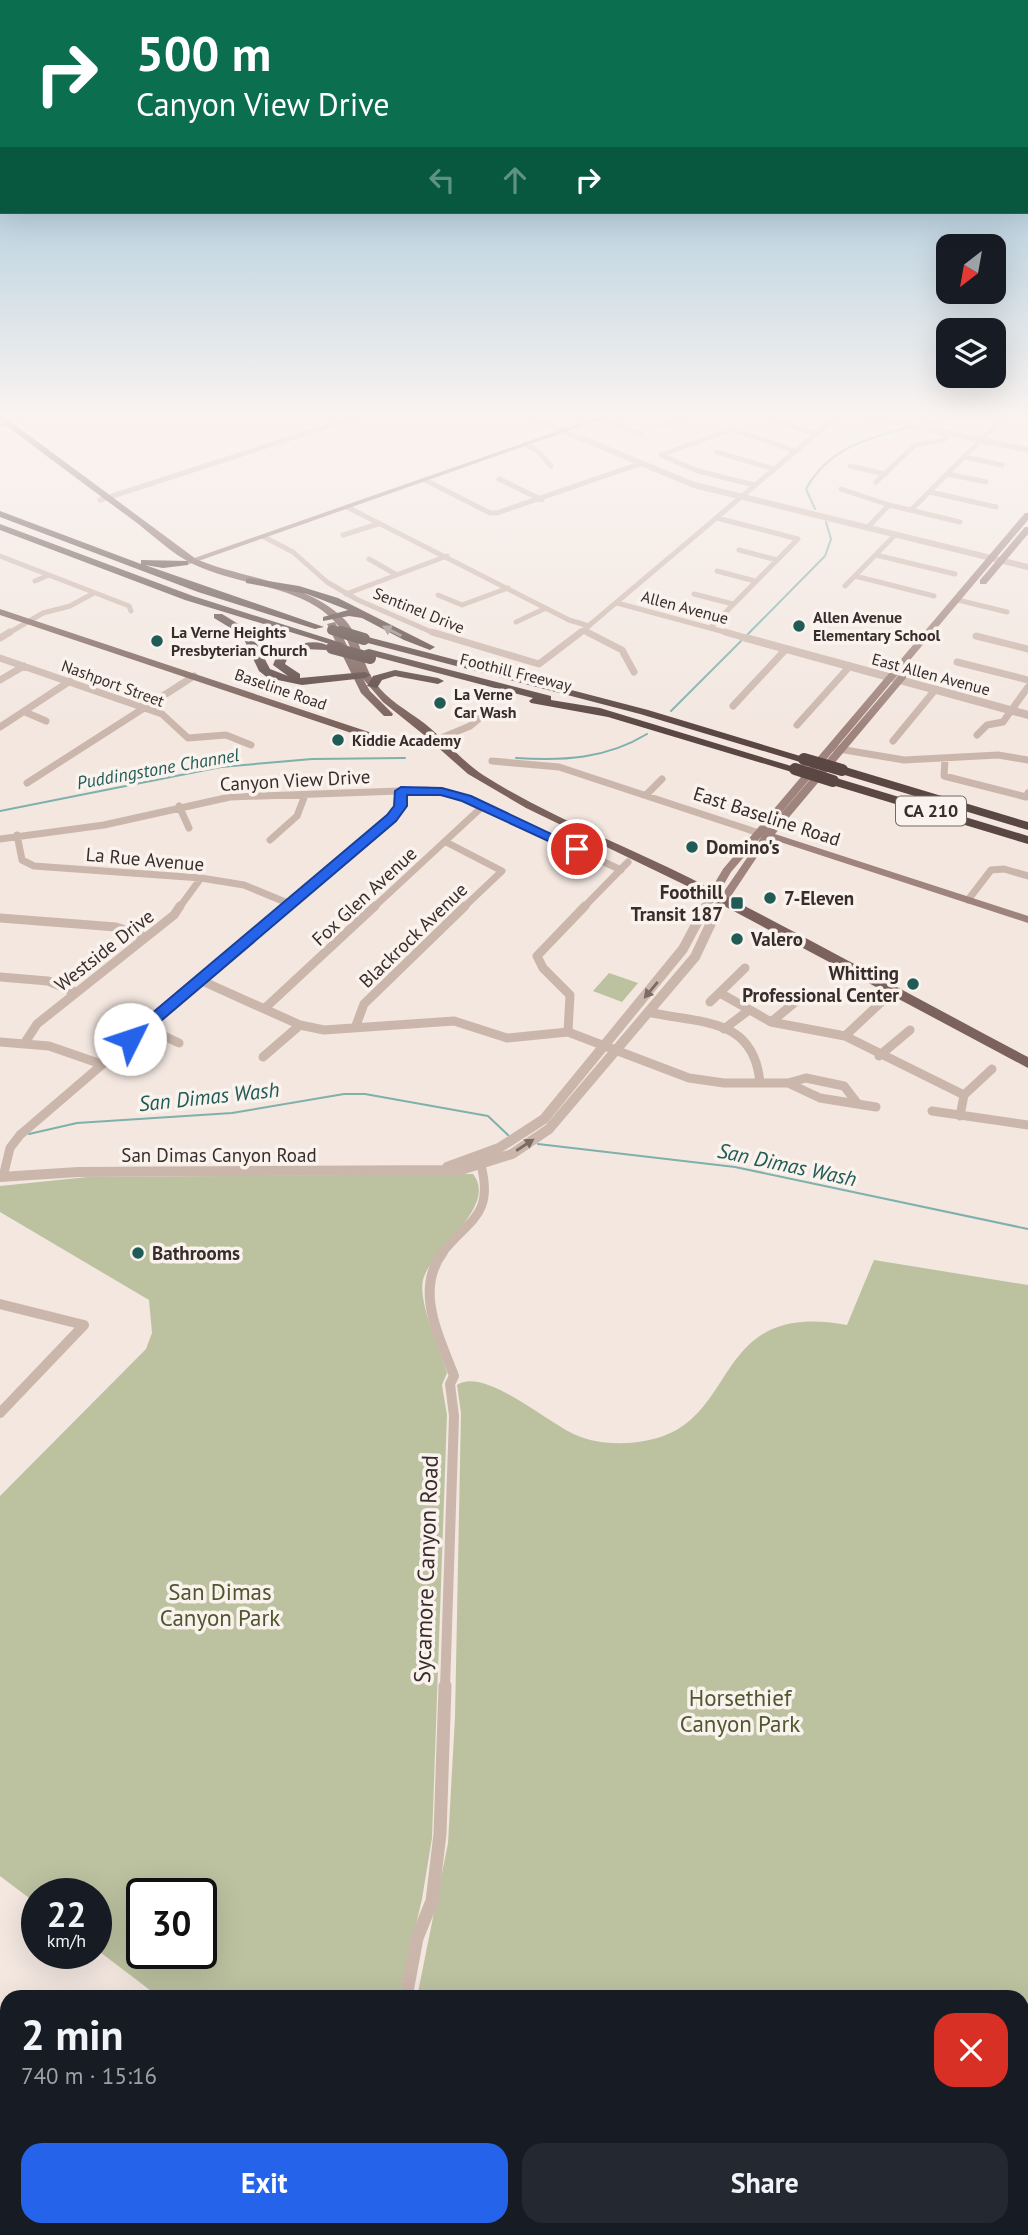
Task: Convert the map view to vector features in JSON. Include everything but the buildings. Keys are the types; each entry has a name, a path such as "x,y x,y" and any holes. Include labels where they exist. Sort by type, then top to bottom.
{"highway":[{"path":"16,520 185,587 336,640"},
{"path":"19,520 146,562 163,565 189,562"},
{"path":"0,525 213,602 336,640 683,729"},
{"name":"Foothill Freeway","path":"0,525 143,581 336,640 555,688 837,775 1028,838"},
{"path":"143,581 241,628 254,645 265,671 272,676 302,682 359,673"},
{"path":"250,581 305,591 343,603 416,643 531,678 555,688"},
{"path":"331,617 349,613 369,618"},
{"path":"336,640 295,648 283,655 279,665 287,673 306,677 359,673"},
{"name":"Foothill Freeway","path":"368,648 412,664 612,715 683,729 800,764"},
{"path":"373,686 377,678 384,674 403,674 587,713 612,715"},
{"name":"CA 210","path":"837,775 906,793 915,792 1028,827"}],"main road":[{"path":"134,520 189,562 216,577 289,597 331,617"},
{"path":"189,562 312,520"},
{"path":"715,900 764,834 962,601 1025,520"},
{"path":"995,558 1028,529"},
{"path":"189,562 295,593 331,617 359,673 368,698 407,731 434,741 481,778 563,833 625,866 715,900"},
{"name":"Baseline Road","path":"0,612 391,743 408,746 434,741"},
{"path":"359,673 383,699 429,733 434,741"},
{"path":"391,743 407,731"},
{"path":"563,833 715,900 1028,1073"},
{"name":"East Baseline Road","path":"764,834 1028,920"},
{"path":"889,994 1028,1063"}],"street":[{"path":"370,520 447,556 602,638 632,660 635,672"},
{"path":"586,629 714,520"},
{"path":"710,628 798,538 726,520"},
{"path":"840,520 1028,565"},
{"path":"868,527 874,520"},
{"path":"953,520 960,522"},
{"path":"343,536 377,524"},
{"path":"845,586 896,534"},
{"name":"Sentinel Drive","path":"264,537 293,552 346,594 445,638 539,664 586,629"},
{"path":"739,550 777,560"},
{"path":"876,555 955,574"},
{"path":"346,594 447,556"},
{"path":"0,562 4,557 129,606 131,611"},
{"path":"369,559 397,575"},
{"path":"717,571 755,581"},
{"path":"35,582 49,575"},
{"path":"855,576 934,596"},
{"path":"438,595 462,606 508,588"},
{"path":"0,638 94,593"},
{"path":"694,594 733,604"},
{"path":"962,601 1007,612"},
{"name":"Allen Avenue","path":"617,603 746,638"},
{"path":"516,622 546,608"},
{"path":"976,636 1028,649"},
{"name":"East Allen Avenue","path":"746,638 1028,715"},
{"path":"733,706 786,649"},
{"name":"Nashport Street","path":"0,658 162,714 188,738 226,735 251,745"},
{"path":"957,662 1028,680"},
{"path":"0,680 24,666"},
{"path":"797,725 850,666"},
{"path":"26,783 66,760 77,759 198,677"},
{"path":"0,727 70,681"},
{"path":"977,735 987,726 1003,722 1028,687"},
{"path":"893,741 935,690"},
{"path":"434,741 470,726 493,707"},
{"path":"25,712 46,720"},
{"path":"836,749 864,756 945,761 1012,754 1028,761"},
{"name":"East Baseline Road","path":"492,761 550,764 764,834"},
{"path":"945,761 942,769 944,776 1026,797 1028,793"},
{"path":"646,795 662,779"},
{"path":"1,1177 10,1148 20,1135 397,812 401,791"},
{"name":"Canyon View Drive","path":"0,839 104,825 179,806 230,797 401,791 442,792 483,806 530,830 563,833"},
{"path":"270,840 298,817 303,810 305,795"},
{"path":"179,806 189,828"},
{"name":"Fox Glen Avenue","path":"264,1009 483,806"},
{"name":"La Rue Avenue","path":"17,835 22,860 34,866 201,878 244,886 290,904"},
{"name":"Blackrock Avenue","path":"355,1028 364,1004 502,871 446,842"},
{"path":"568,1032 572,1002 566,986 539,964 537,956 625,866"},
{"path":"968,900 989,869 995,867 1028,876"},
{"name":"Westside Drive","path":"24,1044 37,1024 174,915 201,878"},
{"name":"San Dimas Canyon Road","path":"611,1048 648,1012 695,957 715,900"},
{"name":"San Dimas Canyon Road","path":"1,1177 78,1172 438,1170 512,1154 549,1129 683,950 715,900"},
{"path":"0,918 116,927 145,937"},
{"path":"710,1002 745,968"},
{"path":"0,977 48,981 75,992"},
{"path":"200,980 300,1025 324,1030 454,1021 507,1038 568,1032 689,1078 724,1083 788,1083 806,1078 844,1086 858,1104"},
{"path":"720,993 771,1022 845,1036 964,1095"},
{"path":"845,1036 889,994"},
{"path":"771,1022 799,999"},
{"path":"724,1029 749,1010"},
{"path":"648,1012 698,1020 724,1029 748,1044 755,1054 760,1083"},
{"path":"262,1057 300,1025"},
{"path":"145,1027 179,1043"},
{"path":"879,1055 910,1030"},
{"path":"0,1042 71,1051 101,1064"},
{"path":"960,1116 964,1095 992,1069"},
{"path":"788,1083 820,1098 876,1107"},
{"path":"932,1111 1028,1125"},
{"name":"Sycamore Canyon Road","path":"407,1990 417,1938 432,1901 440,1834 454,1430 450,1384 454,1376 429,1287 435,1264 477,1216 488,1199 487,1181 480,1161"},
{"path":"0,1304 84,1325 0,1413"}],"green space":[{"path":"609,973 638,983 622,1002 593,991"},
{"name":"San Dimas Canyon Park","path":"473,1174 479,1187 471,1214 429,1268 422,1290 447,1373 442,1385 447,1415 432,1838 422,1899 401,1990 150,1990 112,1961 112,1878 21,1878 21,1892 0,1876 0,1496 146,1349 152,1333 149,1300 0,1212 0,1186 88,1177"},
{"name":"Horsethief Canyon Park","path":"874,1260 1028,1285 1028,1990 418,1990 448,1843 455,1717 461,1413 457,1385 469,1381 483,1383 584,1438 610,1443 644,1441 675,1431 698,1413 747,1346 770,1330 802,1322 847,1325"}],"waterway":[{"name":"Puddingstone Channel","path":"748,634 825,556 831,539 826,522"},
{"name":"Puddingstone Channel","path":"671,711 741,641"},
{"name":"Puddingstone Channel","path":"516,758 584,756 616,749 647,734"},
{"name":"Puddingstone Channel","path":"0,811 221,767 312,759 405,758"},
{"name":"San Dimas Wash","path":"29,1134 77,1123 232,1113 344,1094 365,1094 488,1116 508,1135"},
{"name":"San Dimas Wash","path":"538,1144 735,1167 1028,1229"}],"place":[{"name":"Allen Avenue Elementary School","path":"799,626"},
{"name":"La Verne Heights Presbyterian Church","path":"157,641"},
{"name":"La Verne Car Wash","path":"440,703"},
{"name":"Kiddie Academy","path":"338,740"},
{"name":"Domino's","path":"692,847"},
{"name":"7-Eleven","path":"770,898"},
{"name":"Foothill Transit 187","path":"737,903"},
{"name":"Valero","path":"737,939"},
{"name":"Whitting Professional Center","path":"913,984"},
{"name":"Bathrooms","path":"138,1253"}],"route":[{"path":"130,1039 391,818 400,806 401,791 428,790 467,798 538,834 577,849"}]}
